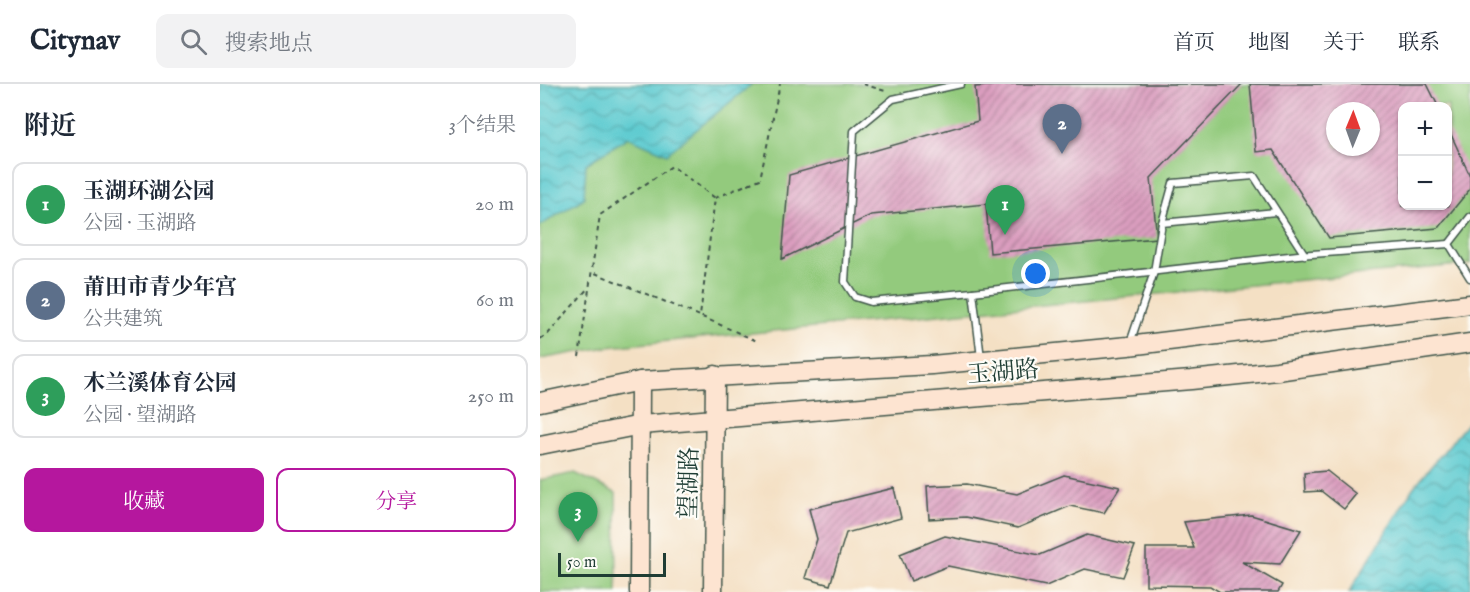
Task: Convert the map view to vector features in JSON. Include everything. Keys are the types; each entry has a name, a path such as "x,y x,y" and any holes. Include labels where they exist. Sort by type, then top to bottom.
{"main road":[{"name":"玉湖路","path":"540,402 640,381 981,360 1128,346 1470,303"},
{"name":"玉湖路","path":"540,445 641,425 1191,380 1277,371 1470,343"},
{"name":"望湖路","path":"713,592 715,375"},
{"name":"望湖路","path":"639,592 640,381"}],"lane":[{"path":"961,84 893,99 854,131 845,282 855,297 871,302 1305,255 1449,244 1470,217"},
{"path":"1128,346 1154,272 1162,223 1173,183 1254,176 1305,255"},
{"path":"1162,223 1276,212"},
{"path":"1449,244 1470,278"},
{"path":"973,292 981,360"}],"path":[{"path":"715,198 759,179 780,84"},
{"path":"863,84 882,93 891,89"},
{"path":"579,357 600,215 672,166 715,198"},
{"path":"700,316 715,198"},
{"path":"595,273 757,341"},
{"path":"540,339 548,334 589,286"}],"green space":[{"path":"540,84 1470,84 1470,264 607,347 540,359"},
{"path":"575,473 616,493 617,592 540,592 540,480"}],"water":[{"path":"540,84 752,84 667,154 628,137 586,164 584,198 540,226"},
{"path":"1470,420 1470,592 1349,592 1413,488"}],"building":[{"path":"1013,84 1242,84 1151,178 1157,238 990,253 986,204 871,215 782,259 789,175 978,121 975,87"},
{"path":"1250,84 1427,84 1436,102 1398,102 1398,210 1452,210 1452,137 1470,176 1470,189 1438,228 1329,238 1273,150 1256,152"},
{"path":"1327,471 1356,494 1344,509 1321,491 1305,492 1304,473"},
{"path":"1064,475 1120,487 1104,513 1070,506 1018,528 966,517 929,519 927,486 967,484 1017,494"},
{"path":"894,488 901,518 846,533 830,585 805,578 817,539 809,509"},
{"path":"1251,515 1301,530 1280,564 1242,562 1282,585 1278,592 1220,592 1210,586 1146,585 1146,548 1194,548 1184,522"},
{"path":"1087,535 1135,546 1123,577 1085,569 1046,586 948,566 911,581 900,554 945,536 1040,555"}],"place":[{"name":"莆田市青少年宫","path":"1062,154"},
{"name":"玉湖环湖公园","path":"1005,235"},
{"name":"木兰溪体育公园","path":"578,542"}]}
